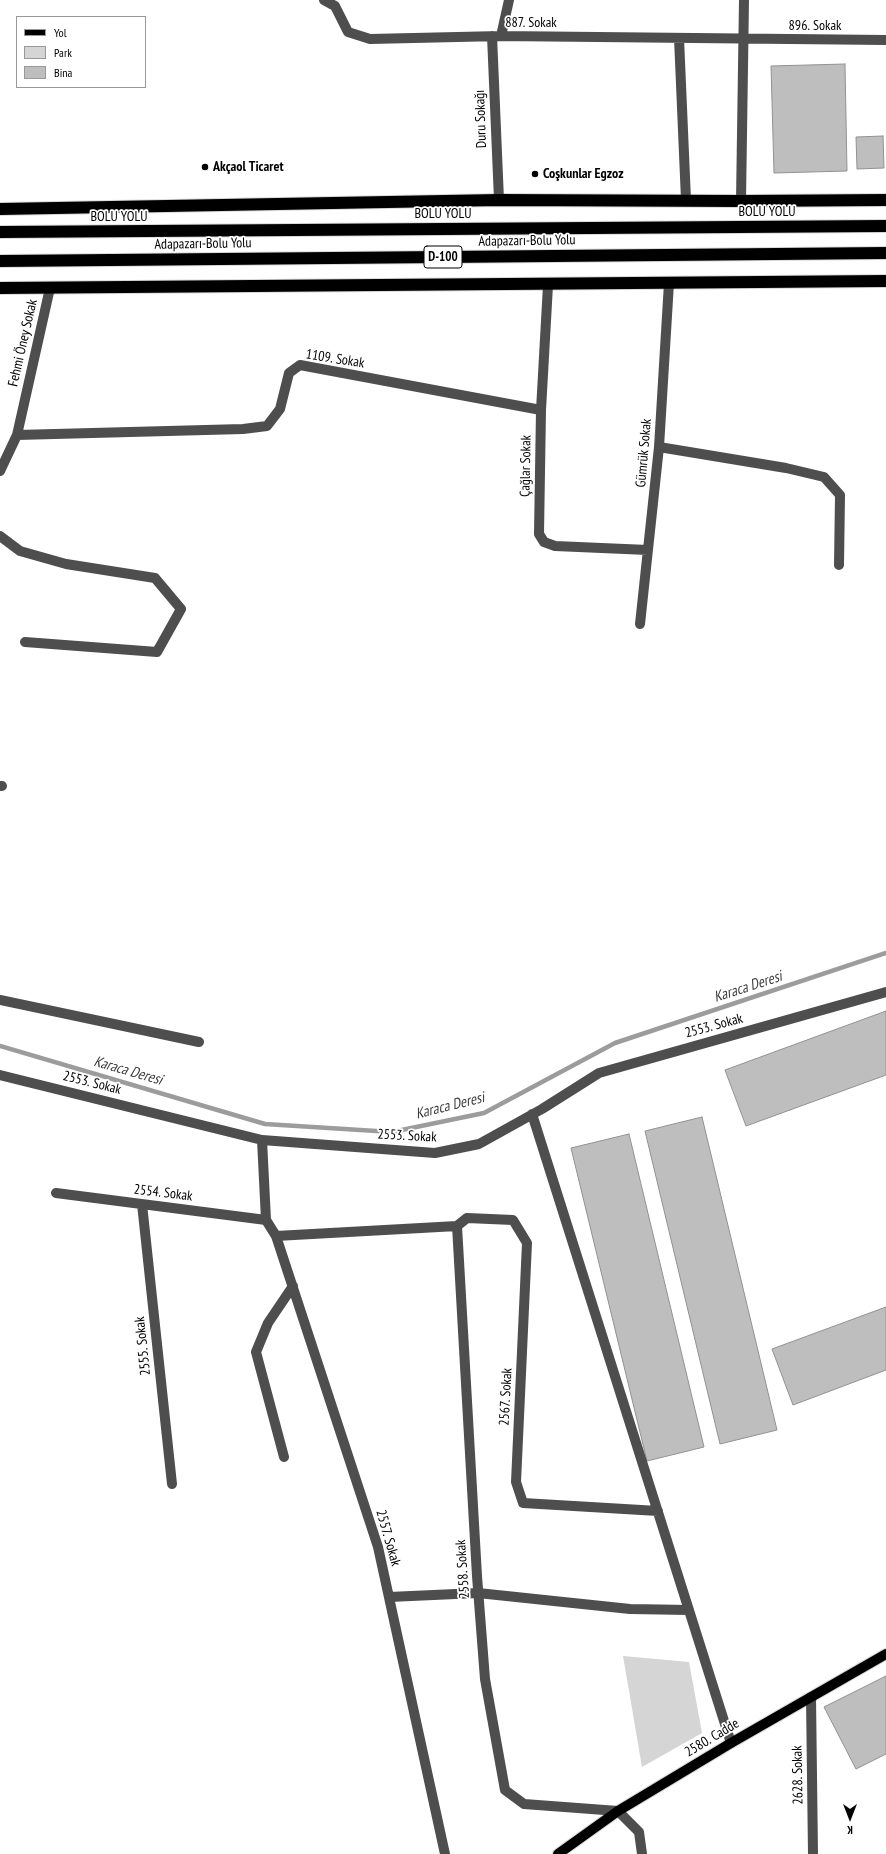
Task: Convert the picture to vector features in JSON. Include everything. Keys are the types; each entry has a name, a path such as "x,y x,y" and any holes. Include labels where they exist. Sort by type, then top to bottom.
{"highway":[{"path":"0,209 499,200 886,200"},
{"name":"BOLU YOLU","path":"0,232 886,226"},
{"name":"Adapazarı-Bolu Yolu","path":"0,261 886,253"},
{"path":"0,288 548,285 886,281"}],"main road":[{"name":"2580. Cadde","path":"558,1854 618,1812 731,1743 886,1654"}],"street":[{"path":"324,0 336,3"},
{"name":"Duru Sokağı","path":"499,200 496,36 509,0"},
{"path":"741,201 744,0"},
{"name":"887. Sokak","path":"336,3 348,32 370,39 496,36 743,39"},
{"path":"679,38 686,200"},
{"name":"896. Sokak","path":"743,39 886,40"},
{"name":"Gümrük Sokak","path":"640,624 659,447 669,283"},
{"name":"Çağlar Sokak","path":"548,285 541,410 538,530 541,538 549,544 555,546 648,550"},
{"name":"Fehmi Öney Sokak","path":"0,471 17,434 50,288"},
{"name":"1109. Sokak","path":"17,434 243,429 267,426 280,409 288,373 300,365 541,410"},
{"path":"659,447 786,468 824,477 840,495 839,565"},
{"path":"0,536 20,551 66,564 155,578 180,609 157,652 25,642"},
{"name":"2553. Sokak","path":"0,1075 262,1140 435,1153 479,1144 599,1073 886,992"},
{"path":"0,1000 199,1042"},
{"path":"532,1114 731,1743"},
{"path":"262,1140 266,1220 276,1236 457,1226"},
{"name":"2554. Sokak","path":"56,1193 266,1220"},
{"name":"2555. Sokak","path":"142,1204 172,1484"},
{"name":"2567. Sokak","path":"457,1226 467,1218 512,1220 527,1243 516,1482 523,1503 658,1511"},
{"name":"2558. Sokak","path":"457,1226 478,1593 485,1679 505,1790 524,1804 618,1812"},
{"name":"2557. Sokak","path":"276,1236 378,1547 445,1854"},
{"path":"284,1457 256,1352 268,1323 293,1286"},
{"path":"389,1598 478,1593 630,1609 689,1610"},
{"name":"2628. Sokak","path":"811,1697 813,1854"},
{"path":"618,1812 639,1832 642,1854"}],"green space":[{"path":"623,1656 689,1662 702,1733 642,1767"}],"building":[{"path":"845,64 847,171 774,173 771,66"},
{"path":"883,136 884,168 857,169 856,137"},
{"path":"886,1011 886,1075 746,1126 725,1070"},
{"path":"702,1117 777,1430 720,1444 645,1131"},
{"path":"629,1134 704,1447 647,1461 571,1148"},
{"path":"886,1307 886,1370 793,1405 772,1349"},
{"path":"886,1676 886,1754 856,1769 824,1707"}],"waterway":[{"name":"Karaca Deresi","path":"0,1046 265,1124 392,1132 484,1113 615,1043 886,953"}],"place":[{"name":"Akçaol Ticaret","path":"205,167"},
{"name":"Coşkunlar Egzoz","path":"535,174"}]}
